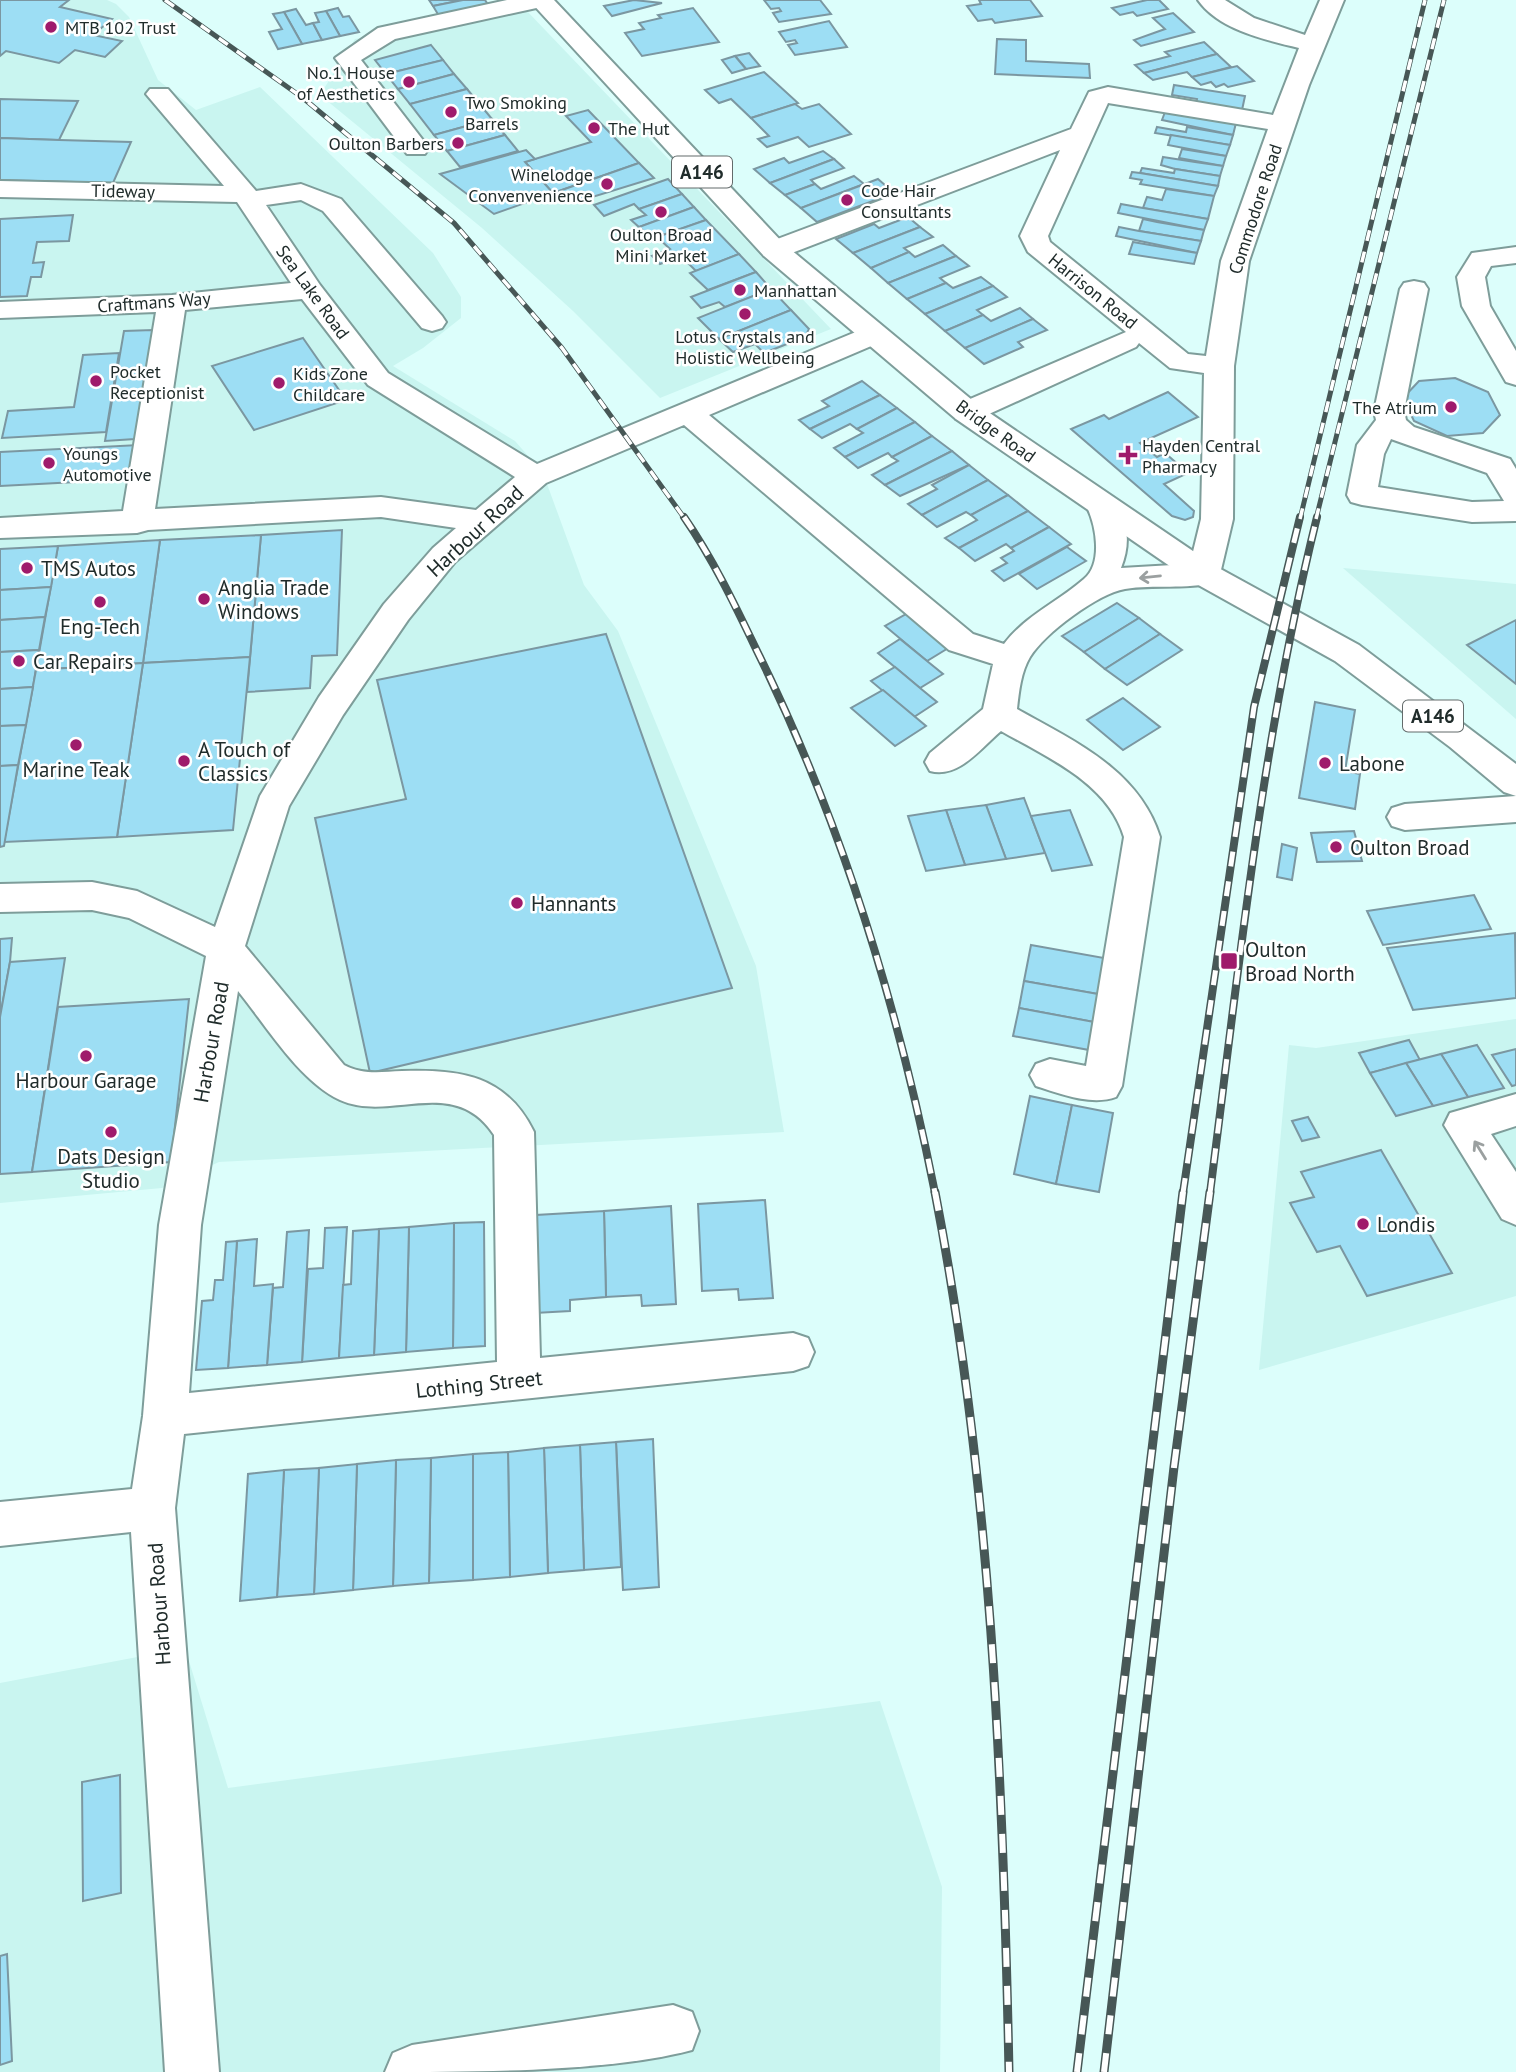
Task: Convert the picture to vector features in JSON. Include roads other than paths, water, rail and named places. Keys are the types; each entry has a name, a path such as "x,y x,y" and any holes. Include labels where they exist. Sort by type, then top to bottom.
{"main road":[{"path":"416,148 346,58 387,33 541,0"},
{"name":"Bridge Road","path":"541,0 774,250 967,412 1204,574 1347,653 1462,738 1516,783"},
{"path":"1210,0 1238,21 1277,36 1312,44"},
{"name":"Commodore Road","path":"1204,574 1217,519 1220,366 1235,261 1312,44 1332,0"},
{"name":"Sea Lake Road","path":"159,94 248,197 309,290 378,379 535,477"},
{"name":"Harrison Road","path":"1220,366 1180,362 1034,241 1034,236 1095,100 1108,95 1283,124"},
{"path":"774,250 1080,134"},
{"name":"Tideway","path":"0,189 248,197 283,192 311,192 331,205 432,322"},
{"path":"1516,256 1482,258 1471,277 1476,306 1516,376"},
{"path":"1414,289 1389,411 1392,423 1403,434 1499,466 1516,496"},
{"name":"Craftmans Way","path":"0,310 172,303 309,290"},
{"path":"137,523 172,303"},
{"name":"Harbour Road","path":"192,2072 152,1508 165,1416 180,1225 226,949 272,805 331,706 396,612 444,555 480,521 535,477 686,411 873,335"},
{"path":"967,412 1126,341"},
{"path":"686,411 961,642 1010,658"},
{"path":"1392,423 1380,430 1369,448 1362,495 1472,512 1516,511"},
{"path":"1097,586 1111,555 1114,540 1112,524 1103,506"},
{"path":"0,528 137,523 381,507 480,521"},
{"path":"942,762 999,714 1003,679 1010,658 1029,633 1097,586 1150,577 1204,574"},
{"path":"999,714 1064,752 1122,795 1135,810 1142,837 1102,1086 1050,1075"},
{"path":"1405,817 1516,809"},
{"path":"0,898 92,896 137,905 226,949 330,1076 355,1089 442,1086 469,1091 502,1114 514,1132 519,1380"},
{"path":"1516,1110 1464,1125 1516,1208"},
{"name":"Lothing Street","path":"165,1416 793,1352"},
{"path":"0,1524 152,1508"},
{"path":"412,2072 673,2031"}],"railway":[{"path":"165,0 303,98 454,223 562,348 685,519"},
{"path":"1300,519 1425,0"},
{"path":"1316,519 1444,0"},
{"path":"684,517 732,599 788,716 841,849 864,916 904,1054 935,1193"},
{"path":"1183,1193 1254,707 1300,517"},
{"path":"1210,1193 1242,938 1267,769 1281,684 1317,517"},
{"path":"935,1192 969,1410 991,1630 1003,1851 1009,2072"},
{"path":"1077,2072 1183,1192"},
{"path":"1104,2072 1174,1467 1210,1192"}],"place":[{"name":"MTB 102 Trust","path":"51,27"},
{"name":"No.1 House of Aesthetics","path":"409,82"},
{"name":"Two Smoking Barrels","path":"451,112"},
{"name":"The Hut","path":"594,128"},
{"name":"Oulton Barbers","path":"458,143"},
{"name":"Winelodge Convenvenience","path":"607,184"},
{"name":"Code Hair Consultants","path":"847,200"},
{"name":"Oulton Broad Mini Market","path":"661,212"},
{"name":"Manhattan","path":"740,290"},
{"name":"Lotus Crystals and Holistic Wellbeing","path":"745,314"},
{"name":"Pocket Receptionist","path":"96,381"},
{"name":"Kids Zone Childcare","path":"279,383"},
{"name":"The Atrium","path":"1451,407"},
{"name":"Hayden Central Pharmacy","path":"1128,455"},
{"name":"Youngs Automotive","path":"49,463"},
{"name":"TMS Autos","path":"27,568"},
{"name":"Anglia Trade Windows","path":"204,599"},
{"name":"Eng-Tech","path":"100,602"},
{"name":"Car Repairs","path":"19,661"},
{"name":"Marine Teak","path":"76,745"},
{"name":"A Touch of Classics","path":"184,761"},
{"name":"Labone","path":"1325,763"},
{"name":"Oulton Broad","path":"1336,847"},
{"name":"Hannants","path":"517,903"},
{"name":"Oulton Broad North","path":"1229,961"},
{"name":"Harbour Garage","path":"86,1056"},
{"name":"Dats Design Studio","path":"111,1132"},
{"name":"Londis","path":"1363,1224"}]}
